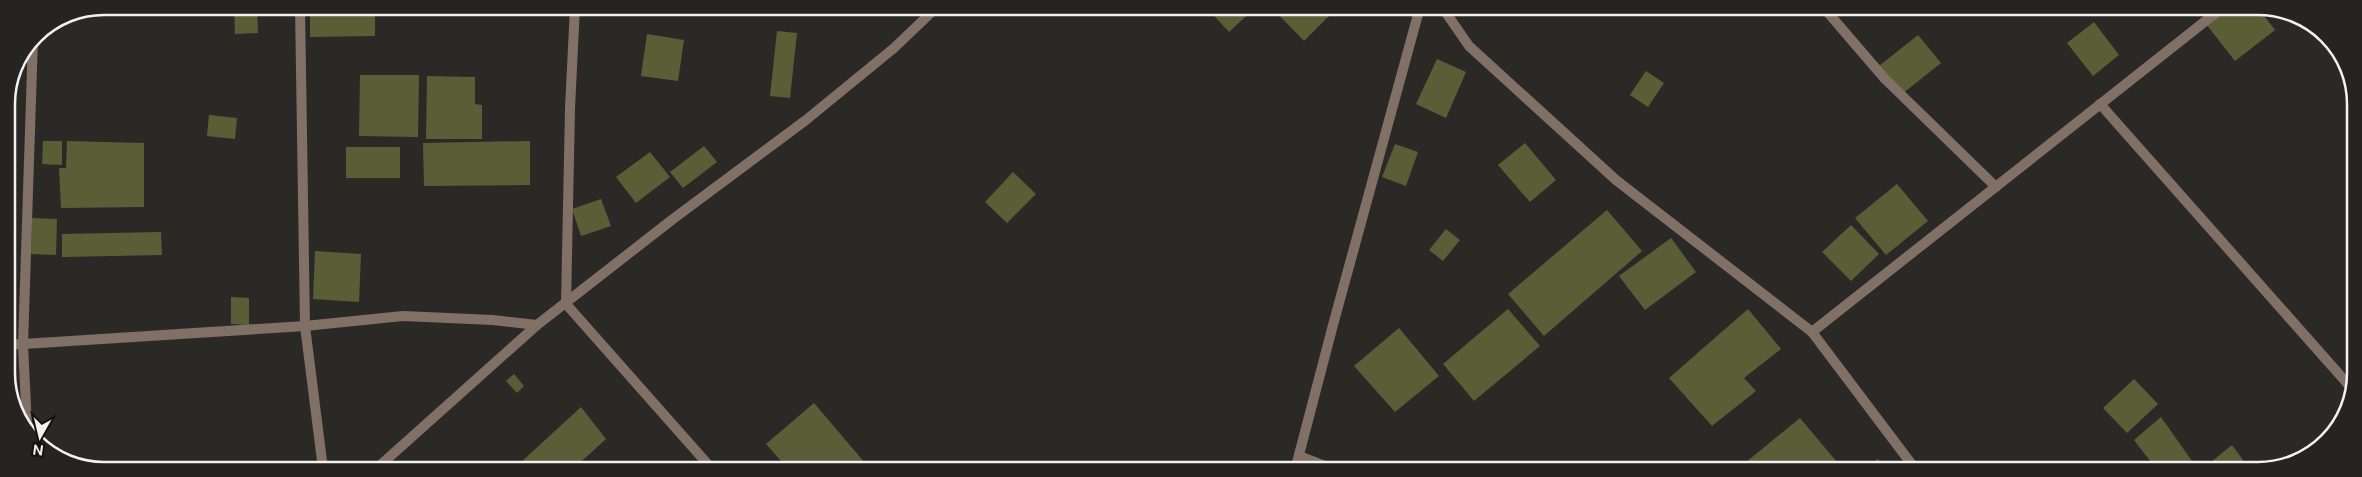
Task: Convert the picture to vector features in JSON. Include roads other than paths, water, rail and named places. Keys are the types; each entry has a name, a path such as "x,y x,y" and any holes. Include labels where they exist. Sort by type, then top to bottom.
{"street":[{"path":"300,15 305,326 322,462"},
{"path":"575,15 570,108 566,304 706,462"},
{"path":"384,462 537,325 806,120 894,48 929,15"},
{"path":"1298,462 1332,324 1418,15"},
{"path":"1448,15 1470,46 1514,89 1616,180 1812,332 1910,462"},
{"path":"1830,15 1885,79 1996,187"},
{"path":"1812,332 2213,15"},
{"path":"26,416 23,345 33,51"},
{"path":"2100,104 2346,382"},
{"path":"15,345 305,326 403,316 493,320 537,325"},
{"path":"1299,456 1314,462"}]}
